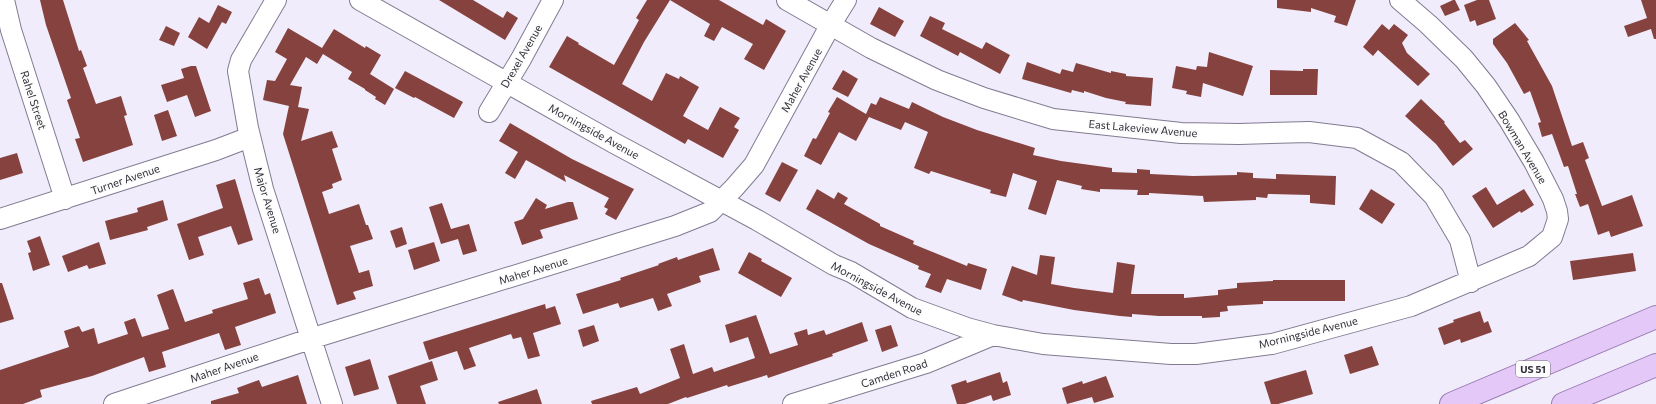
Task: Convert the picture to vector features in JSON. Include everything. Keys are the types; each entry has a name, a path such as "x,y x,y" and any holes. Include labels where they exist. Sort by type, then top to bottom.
{"main road":[{"path":"1615,336 1656,312"},
{"name":"US 51","path":"1451,404 1615,336 1656,317"},
{"path":"1563,404 1656,365"}],"street":[{"name":"Rahel Street","path":"4,0 11,30 65,199"},
{"name":"Major Avenue","path":"276,0 241,60 238,71 250,137 263,189 332,404"},
{"name":"Morningside Avenue","path":"360,0 614,143 722,201 834,265 851,272 912,308 967,328 992,335 1043,344 1144,353 1196,354 1272,344 1411,306 1471,282"},
{"name":"Drexel Avenue","path":"489,112 521,59 552,0"},
{"name":"East Lakeview Avenue","path":"787,0 871,48 937,80 984,98 1053,119 1181,133 1239,134 1309,132 1358,138 1401,162 1434,196 1460,240 1471,282"},
{"name":"Maher Avenue","path":"114,404 310,339 675,226 710,212 722,201 754,165 831,24 846,0"},
{"name":"Bowman Avenue","path":"1400,0 1428,24 1464,59 1486,86 1534,162 1553,199 1557,211 1557,226 1552,237 1540,248 1529,256 1471,282"},
{"name":"Turner Avenue","path":"0,219 65,199 250,137"},
{"name":"Camden Road","path":"794,404 926,363 992,335"}],"building":[{"path":"40,0 63,0 79,51 81,50 87,66 83,68 96,104 121,96 127,115 124,116 133,145 83,162 75,139 80,138 67,100 71,98 46,25"},
{"path":"439,0 473,0 503,18 507,11 518,18 505,40"},
{"path":"647,0 670,0 644,42 622,84 652,101 666,73 679,79 680,76 699,87 683,116 708,130 720,107 740,118 734,127 739,130 723,158 688,139 685,144 549,67 567,36 614,65 639,20 636,18"},
{"path":"670,0 719,0 763,25 766,19 786,31 764,70 744,59 753,44 722,27 714,41 704,36 710,24"},
{"path":"1277,0 1356,0 1347,26 1334,22 1336,16 1311,8 1311,12 1277,8"},
{"path":"1455,0 1460,10 1445,16 1440,6"},
{"path":"1477,0 1489,0 1496,19 1477,26 1475,20 1470,22 1464,5"},
{"path":"1641,0 1656,0 1656,39 1654,39 1651,29 1628,37 1624,26 1647,18"},
{"path":"218,5 232,12 226,24 222,22 207,49 188,37 199,17 209,23"},
{"path":"879,7 904,21 895,37 870,24"},
{"path":"930,16 945,23 942,29 982,49 986,42 1010,55 1000,74 960,52 958,56 920,36"},
{"path":"1515,23 1529,40 1527,41 1552,86 1572,146 1583,142 1589,158 1585,160 1602,206 1632,195 1643,226 1611,237 1609,231 1598,235 1588,204 1580,207 1568,166 1564,167 1552,134 1542,137 1538,123 1541,122 1530,91 1524,94 1507,63 1493,44 1493,39"},
{"path":"1382,24 1389,30 1394,24 1408,35 1402,43 1407,53 1430,74 1418,86 1378,50 1373,56 1363,47"},
{"path":"166,26 180,33 174,46 159,40"},
{"path":"288,28 322,48 334,29 365,48 366,46 381,55 370,74 394,89 385,105 375,99 376,97 365,89 348,79 352,72 323,54 317,64 306,57 290,85 302,87 298,107 309,109 301,141 332,131 338,147 332,149 342,180 332,184 333,188 322,192 329,214 359,204 366,225 368,225 373,239 350,246 359,273 369,270 373,286 353,292 356,299 337,305 283,134 289,106 263,100 267,80 275,81 287,59 275,52"},
{"path":"1209,52 1253,66 1243,96 1203,83 1201,97 1186,94 1187,91 1172,88 1176,66 1196,70 1197,66 1207,67"},
{"path":"1027,62 1060,74 1062,69 1073,72 1076,63 1111,73 1111,71 1126,74 1126,76 1153,78 1151,106 1125,104 1126,102 1084,91 1084,93 1072,90 1071,93 1022,79"},
{"path":"196,66 211,111 195,117 187,95 167,102 161,85 184,78 181,69"},
{"path":"1303,69 1318,69 1317,95 1270,95 1270,70 1303,71"},
{"path":"843,70 858,79 848,97 832,89"},
{"path":"405,71 463,102 454,118 395,88"},
{"path":"837,97 866,114 871,103 876,105 880,97 909,109 912,102 943,117 977,130 1035,148 1033,155 1061,161 1112,168 1112,172 1137,173 1137,169 1150,170 1150,174 1193,176 1237,175 1237,172 1253,173 1253,178 1276,179 1276,174 1336,176 1335,205 1310,203 1310,195 1268,194 1267,198 1256,197 1256,200 1204,202 1203,196 1149,193 1149,195 1137,195 1138,190 1100,189 1100,192 1081,189 1082,186 1057,180 1046,215 1028,209 1037,181 1013,173 1006,197 990,193 991,190 931,171 929,174 914,168 928,132 905,122 901,130 869,117 856,141 839,132 821,165 804,156 813,138 816,139 830,113 828,112"},
{"path":"1421,99 1445,122 1444,123 1460,143 1465,140 1473,149 1453,166 1436,144 1405,116"},
{"path":"168,110 177,136 162,141 154,115"},
{"path":"510,123 572,159 634,189 616,220 605,214 608,209 604,207 609,198 564,175 566,182 526,160 515,179 505,173 518,152 499,141"},
{"path":"17,153 23,173 0,180 0,158"},
{"path":"782,162 798,170 780,202 765,194"},
{"path":"235,179 253,240 238,245 231,226 198,237 204,255 189,260 177,224 223,208 216,185"},
{"path":"1486,187 1497,205 1524,189 1534,205 1521,213 1520,211 1493,228 1472,196"},
{"path":"817,189 834,199 838,192 848,198 844,204 880,224 880,226 914,241 913,244 967,266 968,263 987,269 981,290 947,279 941,293 925,287 931,274 918,269 919,266 869,244 806,209"},
{"path":"1371,189 1395,204 1382,224 1359,209"},
{"path":"536,198 547,205 545,209 568,202 573,202 578,219 540,230 543,238 522,245 514,222 523,219"},
{"path":"163,200 168,220 147,227 148,230 110,240 105,221 138,212 137,208"},
{"path":"442,203 451,229 469,224 477,251 463,255 458,239 441,244 429,207"},
{"path":"402,227 407,244 396,248 390,231"},
{"path":"40,236 50,265 33,271 28,253 31,252 27,241"},
{"path":"99,242 106,264 89,269 87,265 68,272 62,256"},
{"path":"434,242 440,261 414,270 408,250"},
{"path":"713,248 720,270 699,276 701,282 667,294 672,306 658,311 653,298 620,308 618,303 583,314 576,294 621,280 620,278 659,265 658,264 677,257 678,260"},
{"path":"749,252 762,259 761,261 792,278 781,297 738,273"},
{"path":"1633,253 1636,271 1573,280 1570,261"},
{"path":"1040,255 1055,257 1051,284 1074,288 1113,293 1117,262 1135,265 1131,294 1184,294 1184,298 1218,295 1218,290 1237,288 1237,283 1273,280 1345,280 1345,301 1263,301 1263,304 1227,306 1228,311 1220,312 1220,317 1202,318 1202,316 1159,316 1132,314 1132,317 1074,310 1023,300 1022,302 1002,295 1012,266 1037,275"},
{"path":"259,278 265,295 270,293 276,313 235,327 241,345 225,350 219,333 162,352 166,367 149,372 144,357 92,376 40,390 42,397 23,404 0,404 0,370 69,347 64,331 79,326 82,332 94,328 98,344 128,334 124,322 135,318 142,337 169,329 157,295 173,289 185,322 213,313 212,310 248,299 243,283"},
{"path":"0,283 2,283 14,319 0,323"},
{"path":"545,304 546,309 555,306 561,324 533,333 540,356 528,359 521,337 513,339 511,334 469,348 476,366 464,370 457,351 429,360 423,342"},
{"path":"1480,311 1484,323 1488,321 1492,332 1461,343 1460,339 1444,345 1438,328 1454,322 1453,320"},
{"path":"756,315 770,354 798,345 794,333 807,329 808,335 824,330 826,335 862,322 868,341 832,354 833,356 768,378 767,375 728,387 727,385 668,404 592,404 591,401 637,387 640,394 680,378 670,349 684,344 693,374 712,367 714,372 755,358 748,337 730,343 725,325"},
{"path":"594,325 599,341 583,347 578,330"},
{"path":"891,325 898,346 882,352 875,330"},
{"path":"1372,346 1379,365 1350,374 1344,355"},
{"path":"370,359 379,389 354,396 345,367"},
{"path":"432,361 438,380 420,386 426,404 397,404 388,376"},
{"path":"1306,370 1313,394 1278,404 1271,404 1264,382"},
{"path":"1000,372 1003,383 1007,381 1011,395 993,401 991,395 965,404 957,404 951,385 966,380 967,383"},
{"path":"298,375 307,404 211,404 211,401 239,393 237,388 259,380 262,387"},
{"path":"1106,376 1114,397 1094,403 1092,397 1067,404 1062,388 1082,381 1083,384"},
{"path":"537,389 542,404 499,404 498,402"}]}
